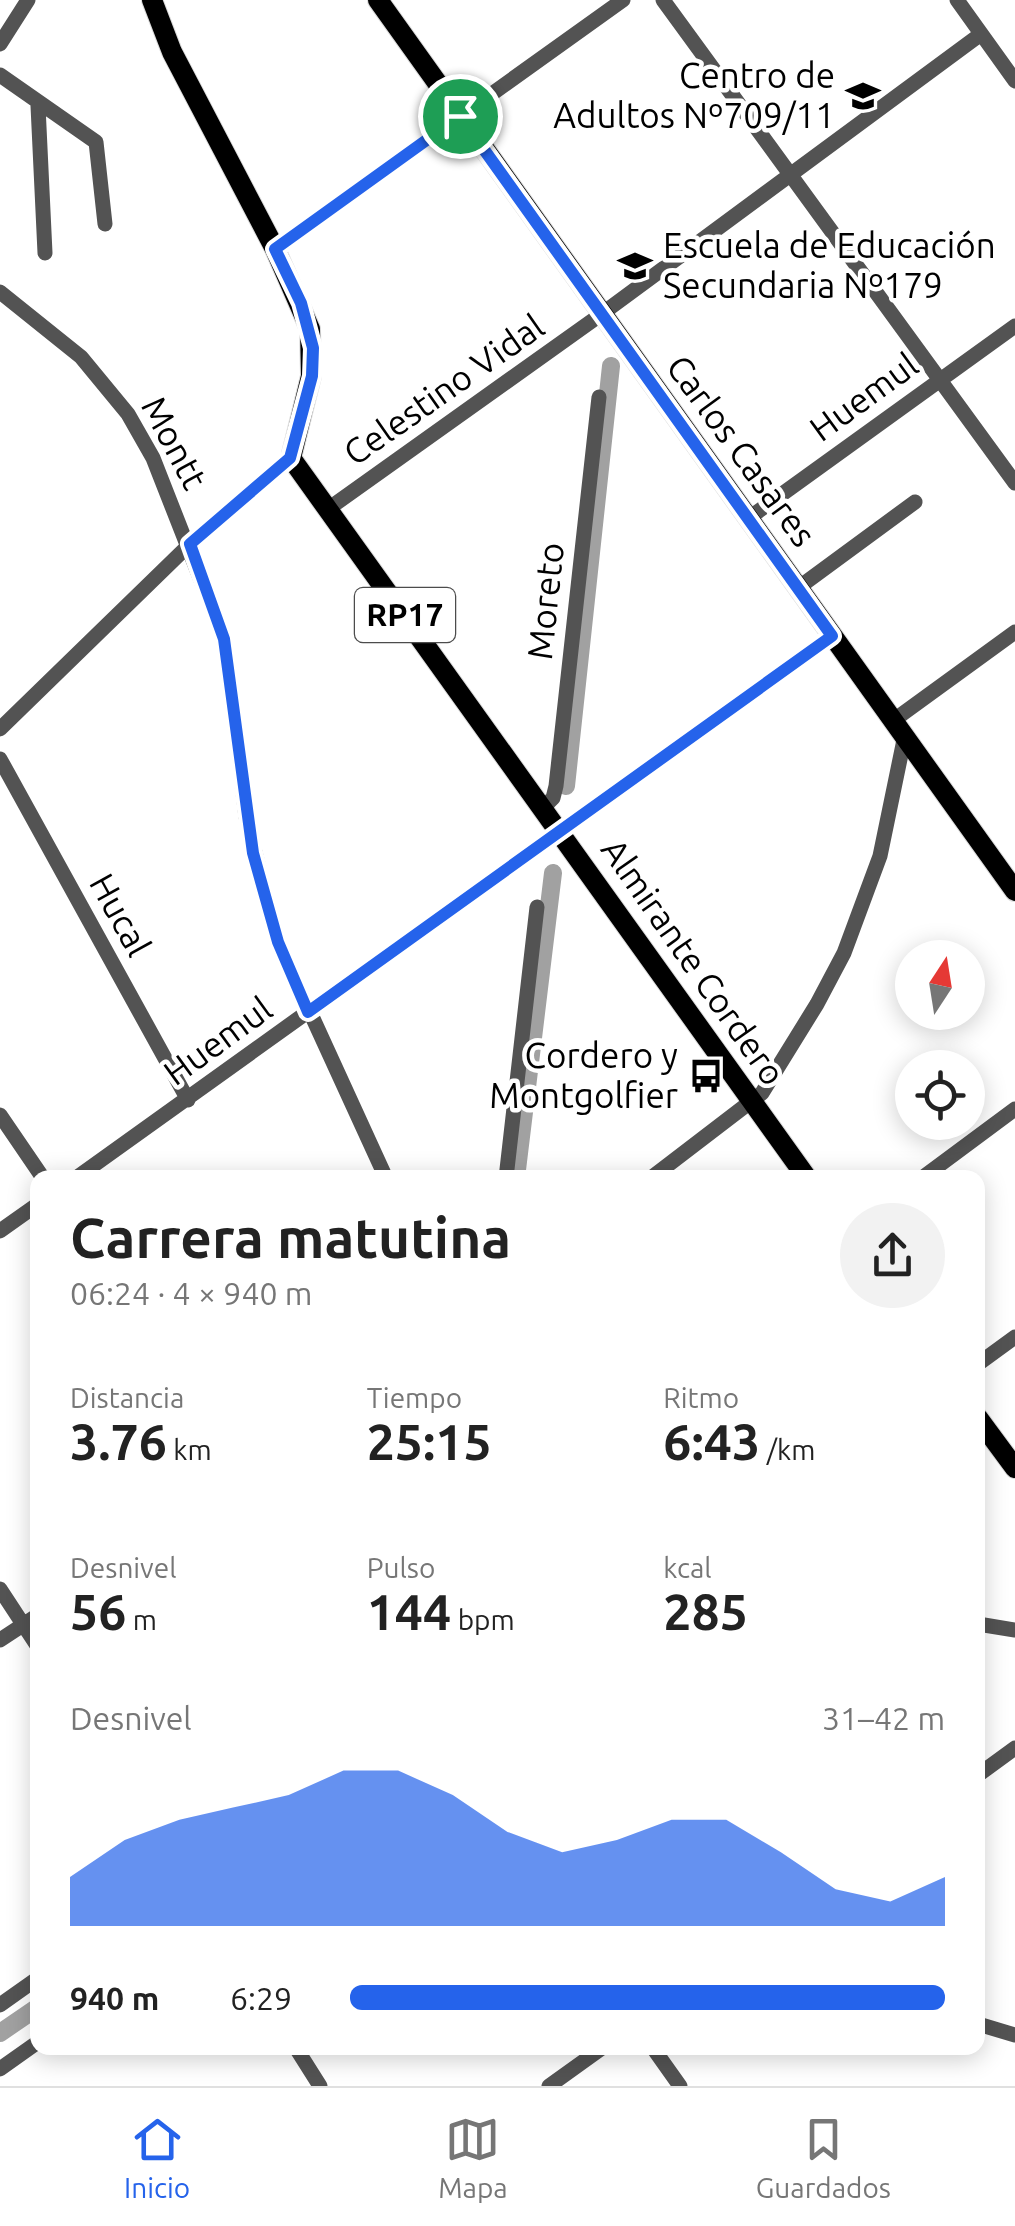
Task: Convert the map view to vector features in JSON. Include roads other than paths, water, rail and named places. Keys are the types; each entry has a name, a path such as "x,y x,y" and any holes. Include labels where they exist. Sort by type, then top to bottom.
{"main road":[{"path":"152,0 172,52 301,303 313,348 309,387 290,458"},
{"name":"Carlos Casares","path":"378,0 1015,891"},
{"name":"Almirante Cordero","path":"290,458 801,1170"},
{"path":"985,1427 1015,1468"}],"street":[{"path":"0,44 28,0"},
{"path":"275,249 623,0"},
{"path":"664,0 1015,483"},
{"path":"957,0 1015,80"},
{"name":"Celestino Vidal","path":"328,509 603,313 981,34"},
{"path":"0,75 38,106 96,142 105,224"},
{"path":"38,106 45,253"},
{"name":"Montt","path":"0,292 81,357 128,414 154,458 224,639 253,853 278,942 382,1170"},
{"name":"Huemul","path":"749,518 1015,326"},
{"name":"Moreto","path":"544,807 554,798 556,786 599,397"},
{"name":"Celestino Vidal","path":"0,729 190,544 290,458"},
{"path":"798,588 915,502"},
{"path":"662,1170 752,1102 772,1082 844,953 880,856 900,727 1015,632"},
{"name":"Huemul","path":"87,1170 832,636"},
{"name":"Hucal","path":"0,760 188,1100"},
{"path":"507,1170 537,907"},
{"path":"933,1170 1015,1110"},
{"path":"0,1115 38,1170"},
{"path":"0,1231 30,1210"},
{"path":"985,1359 1015,1337"},
{"path":"0,1589 30,1635"},
{"path":"0,1640 30,1619"},
{"path":"985,1625 1015,1630"},
{"path":"985,1770 1015,1748"},
{"path":"0,2005 30,1984"},
{"path":"985,2026 1015,2035"},
{"path":"0,2069 30,2048"},
{"path":"300,2055 320,2086"},
{"path":"549,2086 592,2055"},
{"path":"659,2055 680,2086"}],"waterway":[{"path":"566,786 611,366"},
{"path":"517,1170 553,873"},
{"path":"0,2033 30,2012"}],"place":[{"name":"Centro de Adultos Nº709/11","path":"863,96"},
{"name":"Escuela de Educación Secundaria Nº179","path":"635,266"},
{"name":"Cordero y Montgolfier","path":"706,1076"}]}
